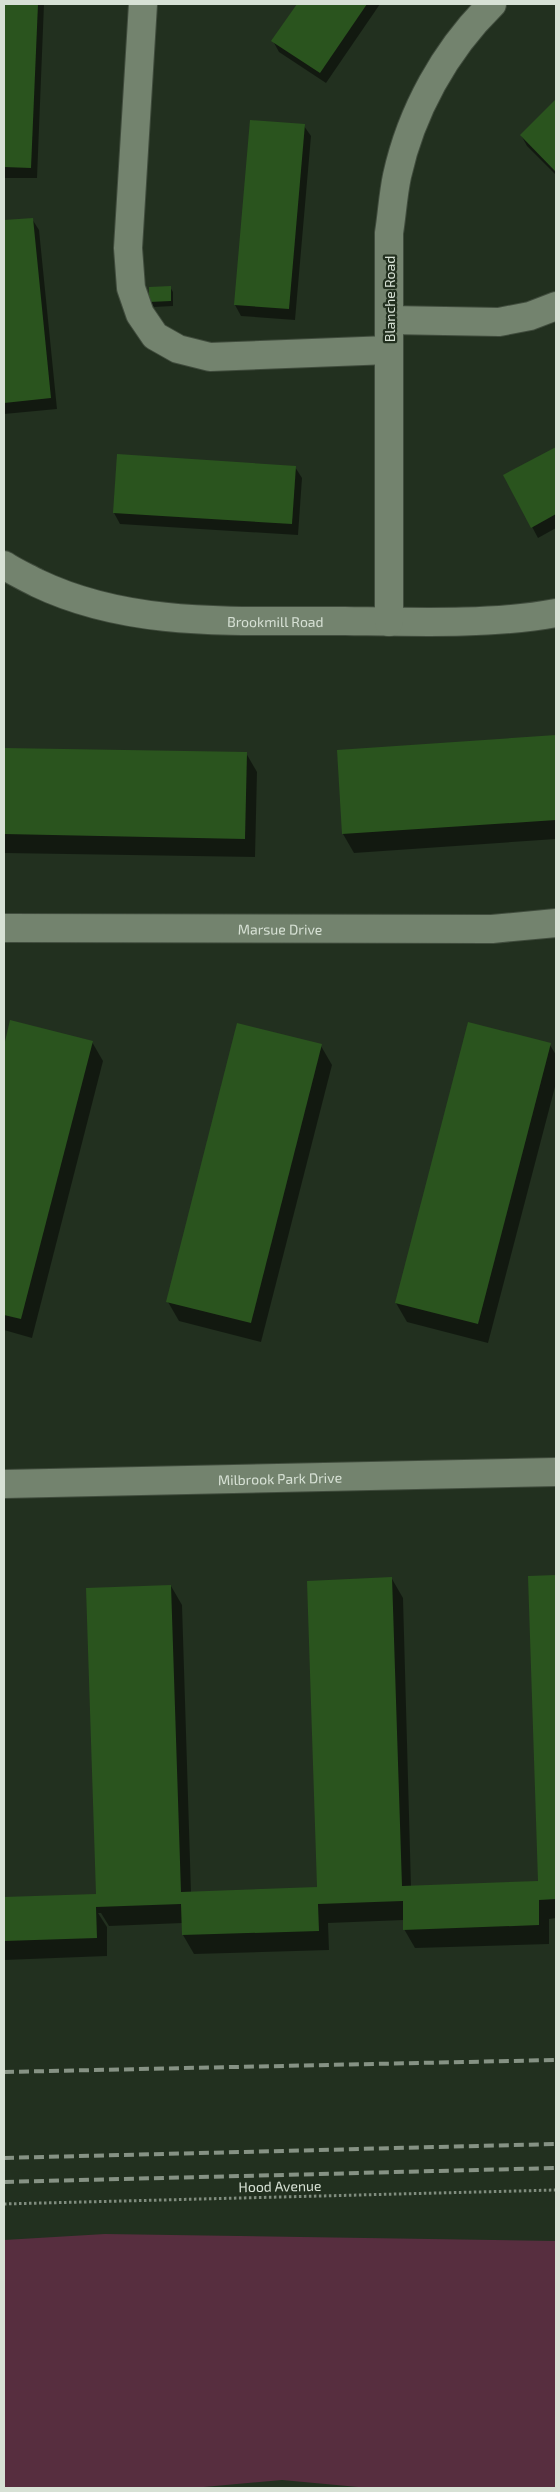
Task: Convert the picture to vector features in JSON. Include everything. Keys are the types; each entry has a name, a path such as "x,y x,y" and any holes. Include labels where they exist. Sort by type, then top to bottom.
{"street":[{"path":"143,4 128,248 131,288 140,314 154,336 178,349 210,357 389,350"},
{"name":"Blanche Road","path":"389,622 389,233 397,175 416,115 442,65 492,4"},
{"path":"390,320 499,322 530,316 556,306"},
{"name":"Brookmill Road","path":"4,565 55,591 109,608 175,619 389,622 526,618 556,613"},
{"name":"Marsue Drive","path":"4,928 492,929 556,923"},
{"name":"Milbrook Park Drive","path":"4,1484 556,1472"}],"path":[{"name":"Hood Avenue","path":"4,2204 556,2190"}],"shaded area":[{"path":"105,2234 556,2241 556,2488 369,2488 282,2480 193,2488 4,2488 4,2240"}],"building":[{"path":"4,4 38,4 31,168 4,167"},
{"path":"297,4 367,4 320,73 271,41"},
{"path":"556,99 556,172 520,135"},
{"path":"250,120 305,124 289,309 234,305"},
{"path":"33,218 51,398 4,403 4,220"},
{"path":"171,286 171,301 149,302 149,287"},
{"path":"556,447 556,514 531,528 503,475"},
{"path":"117,454 296,466 292,524 113,513"},
{"path":"556,735 556,820 342,834 337,750"},
{"path":"4,748 247,752 245,839 4,834"},
{"path":"10,1020 93,1041 21,1319 4,1315 4,1046"},
{"path":"468,1022 551,1043 478,1324 395,1303"},
{"path":"237,1023 322,1044 251,1323 166,1302"},
{"path":"556,1575 556,1899 539,1900 539,1925 403,1930 403,1901 318,1904 319,1931 182,1935 181,1904 96,1907 97,1938 4,1941 4,1897 96,1894 86,1588 171,1585 181,1892 317,1887 307,1581 392,1577 402,1886 538,1881 528,1576"}],"railway":[{"path":"4,2072 556,2060"},
{"path":"4,2158 556,2144"},
{"path":"4,2182 556,2168"}]}
